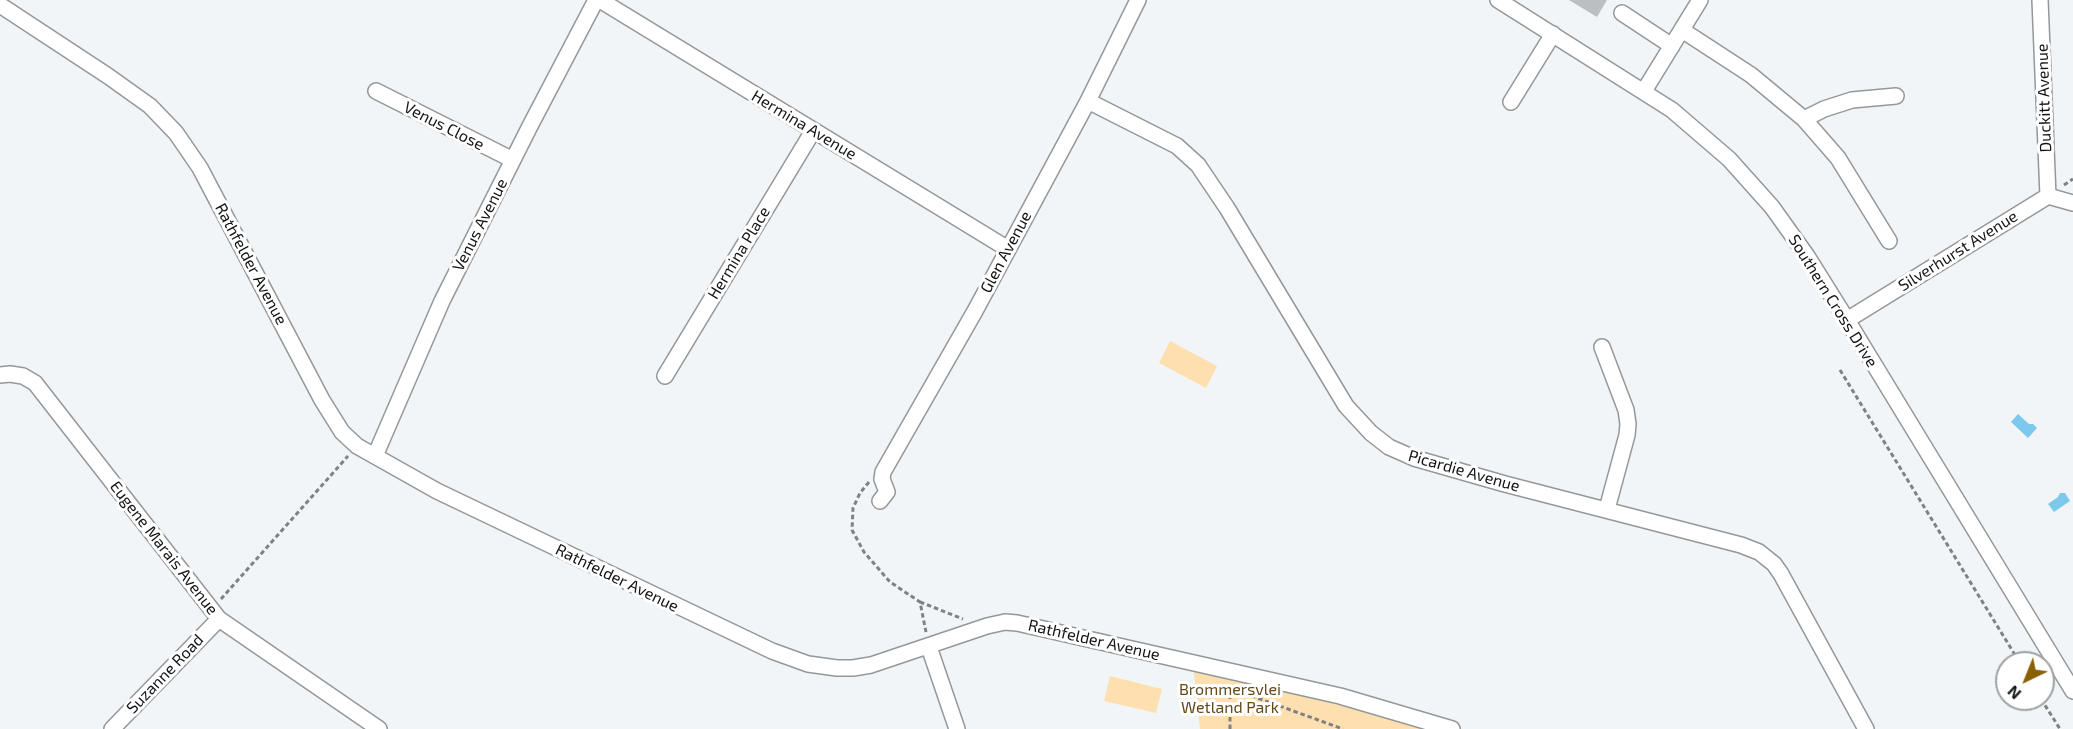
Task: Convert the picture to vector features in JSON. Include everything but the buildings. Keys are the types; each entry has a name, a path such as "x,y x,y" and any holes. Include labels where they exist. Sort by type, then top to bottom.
{"street":[{"name":"Hermina Avenue","path":"598,0 1008,249"},
{"name":"Venus Avenue","path":"375,456 442,301 513,160 598,0"},
{"name":"Glen Avenue","path":"880,501 887,492 882,476 1088,101 1138,0"},
{"name":"Southern Cross Drive","path":"1498,0 1672,110 1710,141 1748,179 1788,229 1846,320 2073,691"},
{"name":"Duckitt Avenue","path":"2040,0 2048,196"},
{"path":"1644,91 1682,30 1696,2"},
{"name":"Rathfelder Avenue","path":"0,5 150,106 176,133 200,168 336,424 357,446 437,491 680,608 791,658 823,667 853,668 871,665 981,628 1005,622 1017,623 1340,696 1452,729"},
{"path":"1622,13 1672,45"},
{"path":"1682,30 1751,75 1804,119 1838,158 1889,241"},
{"path":"1511,102 1553,34"},
{"name":"Venus Close","path":"376,91 513,160"},
{"path":"1804,119 1852,100 1896,96"},
{"name":"Picardie Avenue","path":"1088,101 1177,146 1198,165 1227,208 1346,406 1364,427 1381,441 1414,458 1741,545 1759,552 1770,560 1788,586 1866,729"},
{"name":"Hermina Place","path":"665,375 813,131"},
{"path":"2048,196 2073,202"},
{"name":"Silverhurst Avenue","path":"1846,320 2048,196"},
{"path":"1602,347 1626,410 1628,424 1606,509"},
{"name":"Eugene Marais Avenue","path":"0,375 23,376 35,383 215,615 379,729"},
{"name":"Suzanne Road","path":"112,729 215,615"},
{"path":"928,647 957,729"}],"path":[{"path":"1840,370 2013,651"},
{"path":"215,615 357,446"},
{"path":"882,476 871,480 860,493 853,508 852,530 864,552 890,582 920,602 981,628"},
{"path":"920,602 928,647"},
{"path":"1230,670 1230,729"},
{"path":"1230,688 1343,729"},
{"path":"2049,711 2060,729"}],"green space":[{"path":"1170,341 1217,366 1206,388 1159,363"},
{"name":"Brommersvlei Wetland Park","path":"1195,662 1452,729 1200,729 1194,675"},
{"path":"1110,676 1162,689 1156,713 1104,701"}],"water":[{"path":"2018,414 2037,428 2028,438 2011,422"},
{"path":"2060,493 2065,493 2070,501 2054,512 2048,504"}]}
